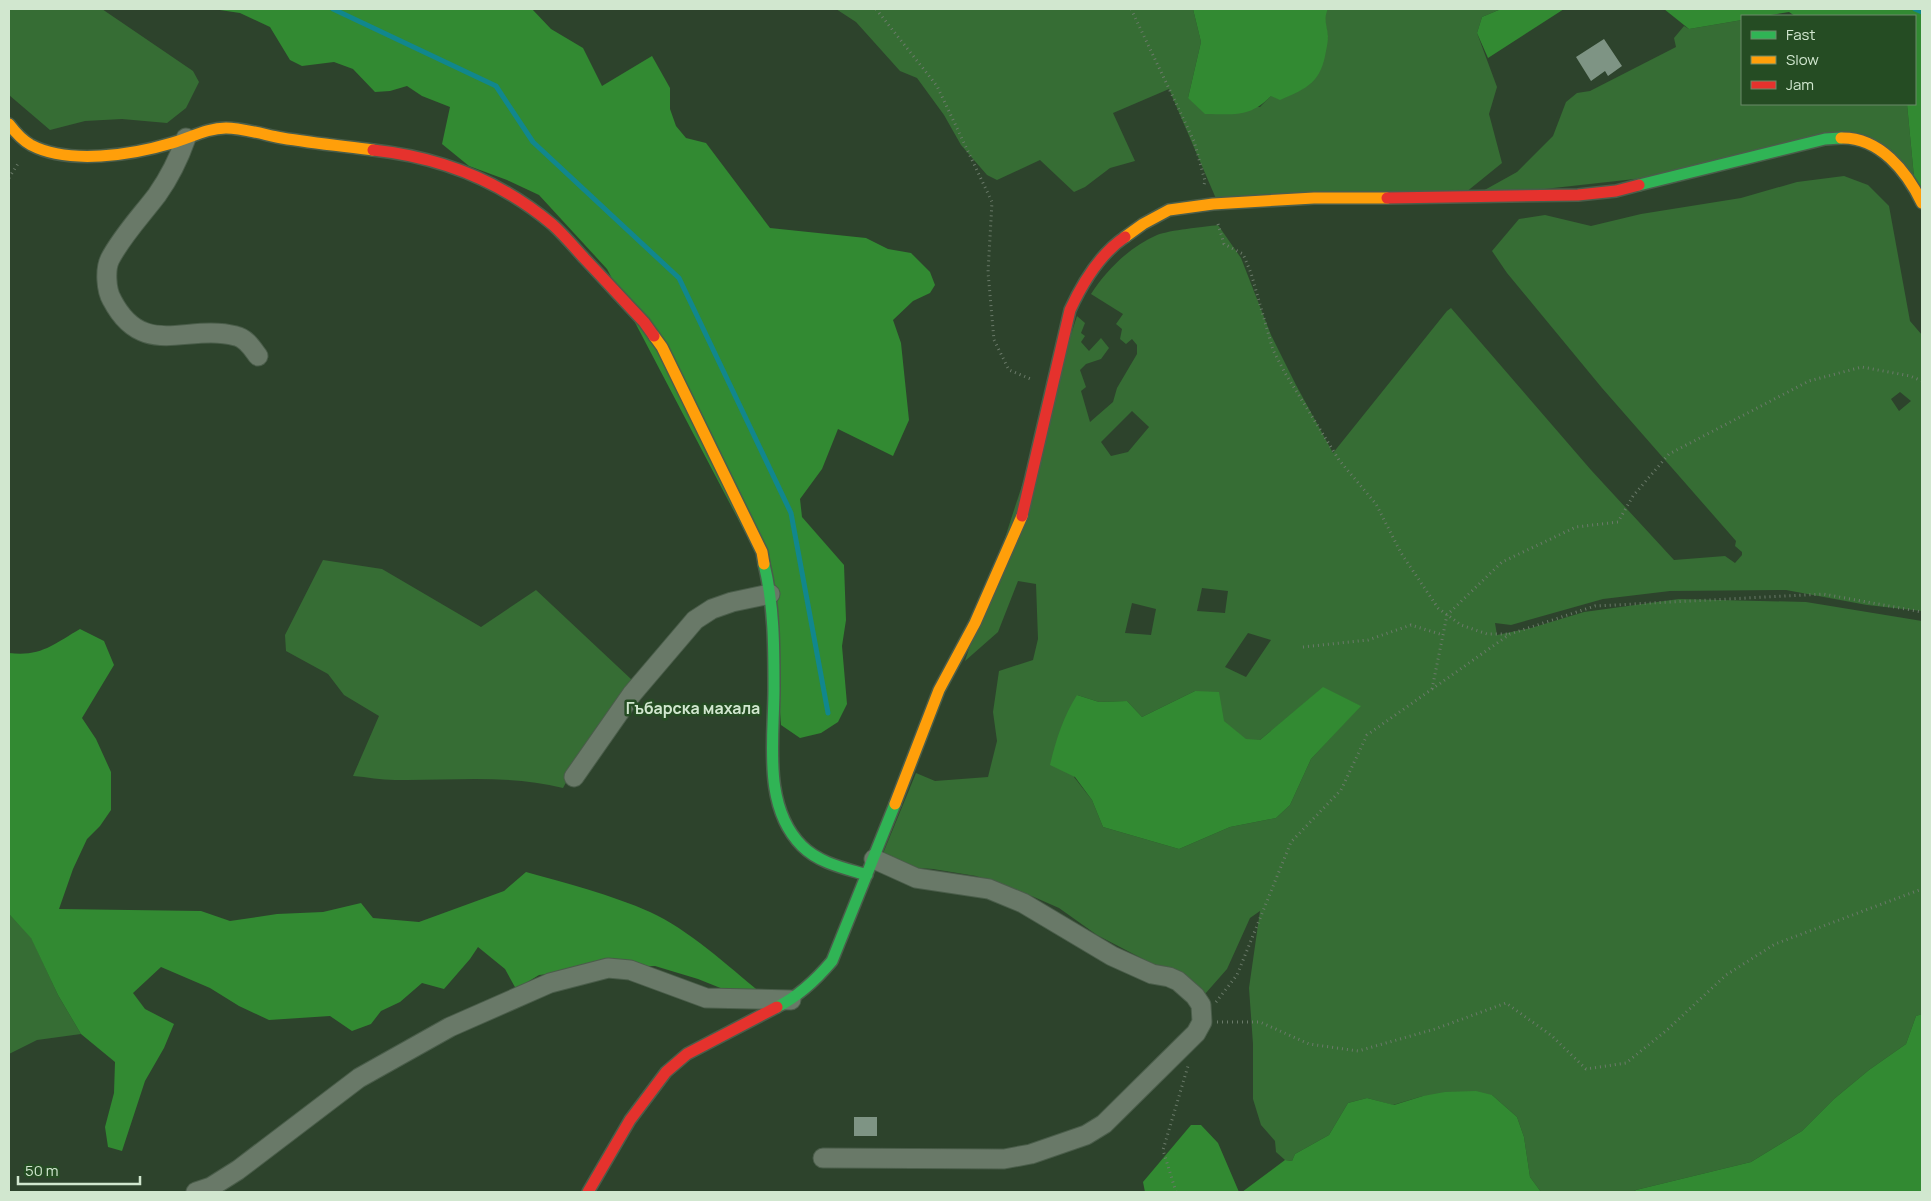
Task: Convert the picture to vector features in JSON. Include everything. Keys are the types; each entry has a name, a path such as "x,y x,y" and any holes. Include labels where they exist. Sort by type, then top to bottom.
{"street":[{"path":"9,124 18,135 31,145 49,151 78,155 125,153 166,145 206,131 227,128 301,141 420,157 456,167 485,181 538,212 554,226 644,322 662,347 762,552 770,594 774,690 773,774 782,814 792,836 819,860 870,867 916,878 989,889 1023,903 1112,956 1152,974 1169,977 1178,981 1195,996 1201,1005 1202,1022 1196,1033 1154,1077 1104,1124 1086,1135 1031,1154 1004,1159 823,1158"},
{"path":"186,138 179,157 158,194 123,238 108,261 107,280 109,295 116,308 132,327 144,333 238,336 247,341 258,356"},
{"path":"588,1192 630,1120 666,1072 687,1054 792,1000 818,978 832,960 939,690 975,623 1020,523 1070,310 1082,285 1116,243 1143,224 1169,210 1213,204 1314,198 1578,195 1616,191 1825,139 1846,138 1875,147 1897,163 1918,193 1922,203"},
{"path":"574,777 632,694 695,620 712,609 732,602 770,594"},
{"path":"199,1192 211,1187 238,1170 359,1078 450,1027 550,983 608,968 630,970 706,998 792,1000"}],"path":[{"path":"876,9 937,86 992,202 988,272 994,340 1009,370 1052,389"},
{"path":"1131,9 1194,141 1205,181 1199,206"},
{"path":"1213,204 1224,244 1243,254 1251,273 1273,350 1285,373 1339,460 1376,504 1401,554 1438,608 1461,625 1487,634 1510,634"},
{"path":"1432,689 1447,615 1502,562 1576,527 1618,522 1633,496 1669,454 1809,381 1862,367 1910,376 1922,381"},
{"path":"1202,1022 1237,975 1291,842 1341,790 1367,735 1510,634 1595,606 1823,594 1922,612"},
{"path":"1303,647 1368,640 1410,625 1443,635"},
{"path":"1202,1022 1260,1022 1309,1044 1358,1051 1434,1029 1506,1003 1552,1036 1586,1069 1626,1063 1667,1030 1726,976 1774,944 1922,889"},
{"path":"1176,1192 1163,1150 1190,1057"}],"green space":[{"path":"9,9 102,9 193,71 199,82 186,108 167,123 122,119 85,121 50,130 9,95"},
{"path":"213,9 532,9 551,29 583,48 602,86 652,56 670,88 670,109 676,126 686,138 706,143 770,228 866,238 888,249 911,253 930,272 935,285 930,293 913,301 893,320 901,343 909,420 893,456 838,429 822,469 800,499 802,517 844,565 846,620 842,646 847,704 838,722 821,733 800,738 781,725 770,580 607,269 539,195 507,180 469,166 442,144 450,107 422,96 407,86 390,91 375,92 353,69 334,62 302,66 290,60 270,27 240,13"},
{"path":"836,9 1193,9 1201,42 1188,98 1260,107 1328,38 1324,16 1328,9 1501,9 1482,17 1477,33 1497,87 1489,114 1502,163 1460,197 1217,201 1169,89 1113,113 1135,161 1110,168 1085,187 1074,192 1040,160 997,180 987,175 961,145 944,115 917,78 900,71 856,22"},
{"path":"1193,9 1328,9 1326,19 1328,42 1321,70 1312,83 1280,100 1271,96 1256,108 1241,113 1205,114 1188,98 1201,42"},
{"path":"1501,9 1564,9 1488,58 1477,33 1482,17"},
{"path":"1664,9 1922,9 1922,190 1914,177 1907,105 1916,105 1916,15 1794,15 1789,12 1771,15 1741,15 1741,20 1689,29"},
{"path":"1741,20 1741,105 1907,105 1914,177 1860,139 1671,175 1472,197 1517,172 1553,136 1566,102 1577,93 1590,91 1676,47 1674,38 1684,26 1689,29"},
{"path":"1844,176 1868,185 1889,206 1910,321 1922,335 1922,611 1867,605 1786,590 1670,591 1603,599 1511,625 1495,623 1497,635 1531,628 1584,612 1679,599 1806,602 1922,621 1922,1014 1916,1016 1906,1044 1869,1070 1834,1099 1802,1131 1751,1162 1633,1192 1541,1192 1530,1177 1524,1137 1517,1117 1492,1095 1423,1096 1393,1105 1367,1098 1348,1103 1329,1135 1295,1154 1292,1161 1285,1160 1276,1152 1275,1141 1261,1125 1253,1099 1253,1044 1249,988 1260,911 1250,918 1227,969 1205,994 1168,972 1097,935 1059,908 1034,897 976,876 933,869 889,866 879,863 916,773 935,781 988,777 997,741 993,712 999,671 1033,660 1038,639 1036,584 1018,581 998,632 965,661 1077,316 1085,323 1081,333 1085,336 1081,342 1089,351 1101,338 1109,348 1101,359 1086,364 1080,370 1086,387 1081,391 1090,422 1113,402 1117,388 1137,354 1137,345 1132,339 1126,344 1120,339 1122,329 1116,324 1123,314 1091,294 1104,276 1128,252 1163,233 1218,225 1241,258 1271,335 1333,453 1451,308 1591,470 1674,560 1725,556 1735,563 1742,555 1742,552 1735,546 1736,541 1602,388 1507,273 1492,251 1519,219 1545,215 1591,226 1641,214 1741,198 1797,182","holes":["1900,392 1911,401 1899,411 1891,399","1132,411 1149,427 1128,452 1111,456 1101,442","1202,588 1228,591 1225,613 1197,611","1132,603 1156,609 1151,635 1125,633","1248,633 1271,640 1246,677 1225,667","1323,688 1360,706 1311,759 1290,805 1276,818 1230,827 1179,849 1103,827 1092,800 1074,777 1077,695 1099,702 1127,701 1142,717 1195,691 1223,721 1246,740 1260,740"]},
{"path":"323,560 382,569 481,627 536,590 632,680 596,728 563,788 521,781 479,779 384,780 353,776 379,716 344,695 328,674 286,651 285,635"},
{"path":"80,629 104,641 114,665 82,718 96,739 111,772 111,810 100,826 87,839 73,869 59,909 201,911 230,921 277,914 323,912 361,903 373,918 419,922 504,891 526,872 605,895 664,919 707,949 761,993 733,993 698,979 655,966 612,967 539,975 516,989 505,969 478,947 444,989 422,983 400,1002 381,1011 371,1024 352,1031 330,1016 269,1020 239,1006 210,988 161,967 133,993 145,1009 174,1024 164,1048 145,1081 122,1151 108,1147 105,1127 114,1093 115,1062 81,1034 58,995 31,938 9,914 9,653 20,654 39,651"},
{"path":"1323,687 1361,706 1311,759 1290,805 1276,818 1230,827 1179,849 1103,827 1092,800 1075,777 1050,765 1060,729 1077,695 1099,702 1127,701 1142,717 1195,691 1219,692 1224,721 1246,739 1260,740"},
{"path":"9,914 31,937 58,995 81,1034 37,1040 9,1054"},
{"path":"1922,1014 1922,1192 1633,1192 1751,1162 1802,1131 1834,1099 1869,1070 1906,1044 1916,1016"},
{"path":"1476,1091 1492,1095 1517,1117 1524,1137 1530,1177 1541,1192 1242,1192 1285,1160 1292,1161 1295,1154 1329,1135 1348,1103 1367,1098 1394,1105 1423,1096 1445,1092"},
{"path":"1191,1125 1201,1125 1218,1143 1239,1192 1145,1192 1143,1182"}],"building":[{"path":"1604,39 1622,66 1608,76 1605,71 1591,81 1576,57"},
{"path":"854,1117 877,1117 877,1136 854,1136"}],"waterway":[{"path":"333,9 496,86 533,142 679,278 791,513 828,713"},
{"path":"1915,9 1922,12"}],"traffic: fast":[{"path":"1639,185 1825,139 1841,138"},
{"path":"764,564 772,610 774,689 773,771 781,812 789,830 809,852 832,864 867,875"},
{"path":"777,1007 807,987 832,961 895,804"}],"traffic: slow":[{"path":"9,124 19,136 31,145 63,155 101,156 138,151 172,143 219,128 247,130 293,140 373,150"},
{"path":"1841,138 1855,139 1868,143 1890,158 1916,191 1922,203"},
{"path":"1125,237 1143,224 1169,210 1213,204 1314,198 1387,198"},
{"path":"654,336 662,347 762,552 764,564"},
{"path":"895,804 939,690 975,623 1022,516"}],"traffic: jam":[{"path":"373,150 398,153 445,165 491,184 533,209 565,237 644,322 654,336"},
{"path":"1387,198 1578,195 1616,191 1639,185"},
{"path":"1022,516 1070,310 1080,290 1100,260 1125,237"},
{"path":"588,1192 630,1120 666,1072 687,1054 777,1007"}],"district":[{"name":"Гъбарска махала","path":"693,708"}]}
